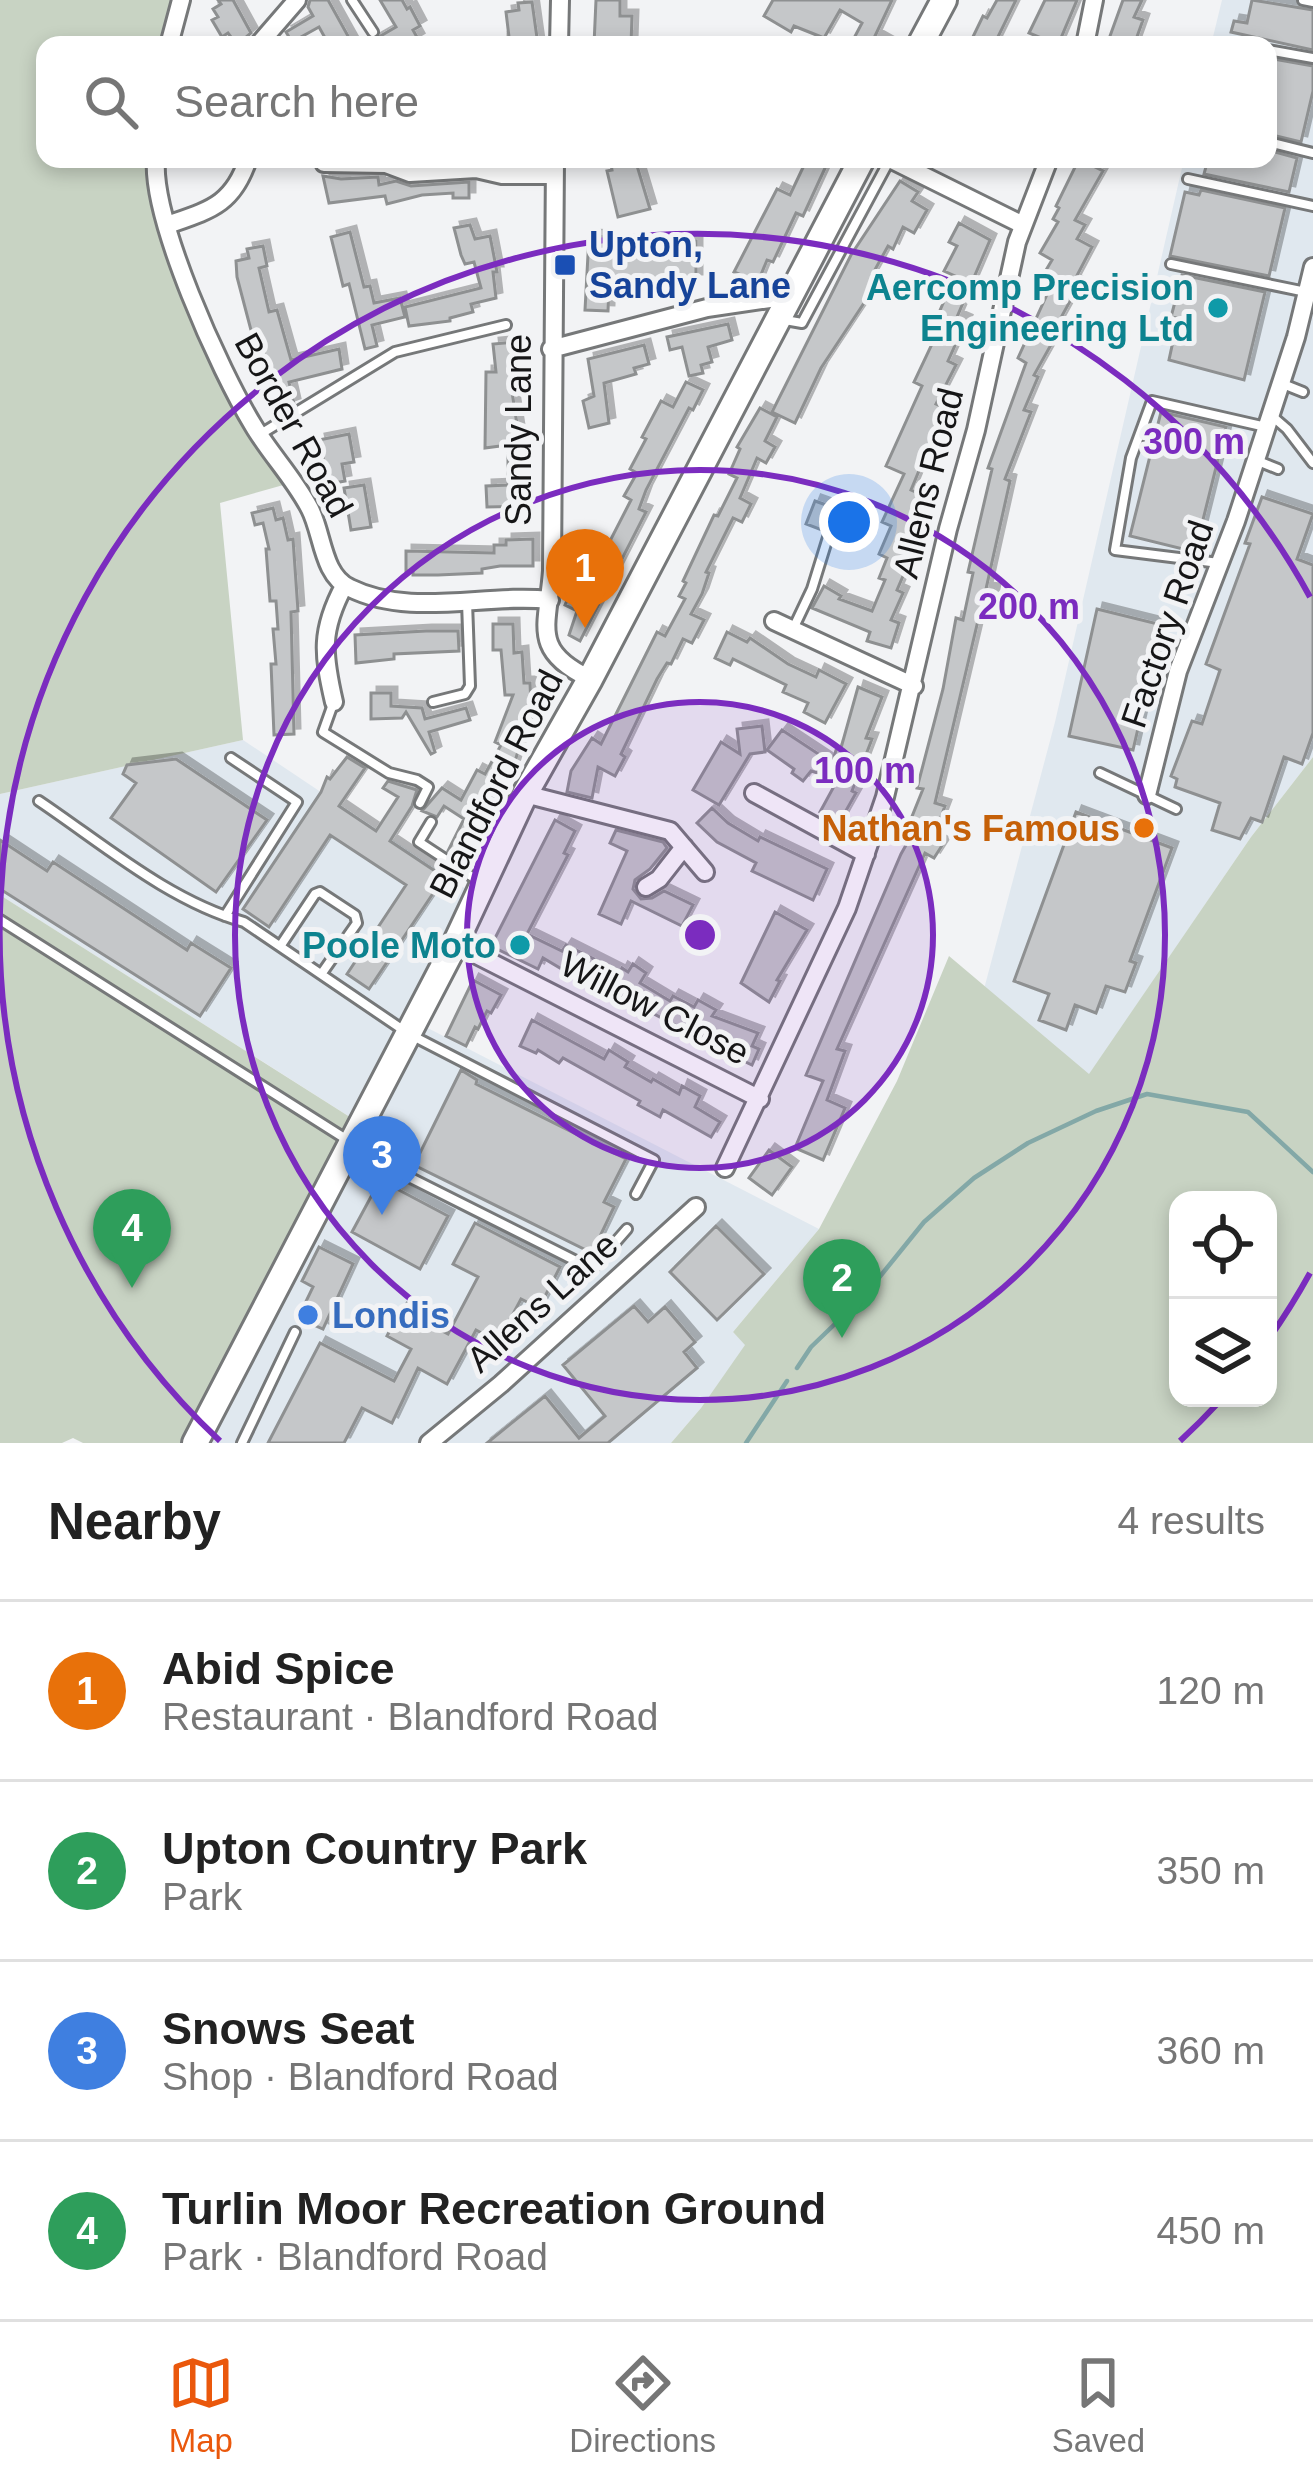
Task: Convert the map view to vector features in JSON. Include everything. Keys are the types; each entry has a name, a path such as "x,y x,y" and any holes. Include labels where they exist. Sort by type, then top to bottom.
{"main road":[{"path":"925,36 944,0"},
{"name":"Blandford Road","path":"195,1443 455,944 525,794 857,168"}],"street":[{"path":"172,36 182,0"},
{"path":"273,36 297,0"},
{"path":"559,36 560,0"},
{"path":"1086,36 1094,0"},
{"name":"Border Road","path":"155,168 167,225 216,360 311,510 325,556 344,586"},
{"path":"167,225 226,200 236,190 245,168"},
{"path":"400,168 410,173 476,169 502,175 548,168"},
{"name":"Sandy Lane","path":"554,168 550,600 544,630 562,662 590,679"},
{"path":"908,168 1023,225"},
{"name":"Allens Road","path":"725,1168 847,908 866,854 914,686 1023,225 1045,168"},
{"name":"Factory Road","path":"1147,795 1178,671 1281,384 1305,338 1313,267"},
{"path":"551,350 707,308 784,307"},
{"path":"334,702 324,659 326,632 329,612 344,586 386,602 550,600"},
{"path":"773,621 914,686"},
{"path":"754,793 866,854"},
{"path":"525,794 670,831 705,872"},
{"path":"646,887 668,870 684,847"},
{"name":"Willow Close","path":"455,944 760,1099"},
{"name":"Allens Lane","path":"436,1441 663,1246 696,1207"}],"lane":[{"path":"352,0 373,32"},
{"path":"1304,0 1313,2"},
{"path":"1277,52 1313,58"},
{"path":"1277,144 1313,153"},
{"path":"784,307 802,323 885,168"},
{"path":"1189,178 1313,206"},
{"path":"1171,264 1307,292"},
{"path":"260,435 395,352 506,325"},
{"path":"1281,384 1303,392"},
{"path":"1220,563 1115,550 1131,458 1152,401 1269,421 1287,429 1313,463"},
{"path":"1256,460 1278,470"},
{"path":"793,631 834,518"},
{"path":"433,702 464,694 470,686 466,600"},
{"path":"334,702 323,732 389,773 428,787 420,803"},
{"path":"225,917 297,802 231,758"},
{"path":"1100,773 1176,809"},
{"path":"39,801 151,877 225,917 244,922 409,1034 654,1160 636,1194"},
{"path":"430,822 419,842 484,884"},
{"path":"280,945 320,892 355,915 357,923 322,973"},
{"path":"0,920 351,1145 592,1269 627,1229"},
{"path":"242,1443 296,1332"}],"shaded area":[{"path":"1222,0 1313,0 1313,757 1251,837 1089,1075 984,989 1055,722 1182,168 1277,168 1277,36 1213,36"},
{"path":"243,740 478,897 416,1022 819,1229 733,1332 746,1345 671,1443 195,1443 361,1124 0,895 0,794"}],"green space":[{"path":"0,0 181,0 171,36 36,36 36,168 155,168 216,360 294,482 220,503 243,740 0,794"},
{"path":"1313,757 1313,1443 671,1443 745,1345 733,1332 819,1229 897,1081 949,956 1089,1074 1251,837"},
{"path":"0,895 353,1119 183,1443 83,1443 73,1438 62,1443 0,1443"}],"building":[{"path":"218,0 233,0 251,33 221,36 212,20 218,17 213,9 221,4"},
{"path":"310,0 328,0 348,36 324,36 319,27 303,36 288,36 286,32 313,16"},
{"path":"380,0 402,0 420,26 413,30 416,36 380,36 396,27"},
{"path":"596,0 620,0 620,16 632,16 631,36 594,36"},
{"path":"773,0 892,0 875,36 855,36 862,23 840,10 825,36 794,26 791,32 764,16"},
{"path":"997,0 1016,0 998,36 973,36 983,16 987,18"},
{"path":"1045,0 1077,0 1062,36 1029,33"},
{"path":"1123,0 1142,0 1134,17 1143,20 1137,36 1110,36"},
{"path":"1252,0 1313,10 1313,50 1277,42 1277,36 1231,32 1234,21 1247,23"},
{"path":"532,2 537,36 509,36 506,12 519,10 518,3"},
{"path":"1277,60 1313,66 1313,91 1301,142 1277,136"},
{"path":"1277,152 1297,158 1289,192 1204,174 1206,168 1277,168"},
{"path":"638,168 650,209 618,217 607,171"},
{"path":"803,168 825,168 803,216 796,213 758,282 734,272 777,189 790,195"},
{"path":"1075,168 1103,171 1075,220 1085,225 1077,239 1092,247 1074,281 1079,285 1034,375 1038,377 1024,410 1031,412 1005,479 1010,481 986,589 994,590 989,614 980,612 935,803 945,806 933,838 943,844 934,858 925,853 837,1049 845,1051 827,1100 845,1108 823,1160 795,1148 823,1081 806,1075 919,822 911,819 923,789 917,788 956,618 963,620 973,573 968,572 992,469 988,468 1026,363 1018,358 1050,288 1039,282 1052,260 1040,253 1058,222 1053,219"},
{"path":"323,176 378,177 379,185 469,182 469,198 453,198 453,193 387,204 385,196 329,203"},
{"path":"900,181 918,192 912,201 927,210 914,233 903,227 893,249 888,246 872,275 878,278 821,368 795,423 772,412 851,255"},
{"path":"1201,190 1285,208 1269,276 1170,256 1185,192 1199,195"},
{"path":"959,223 990,240 957,317 966,321 948,361 956,365 936,404 945,408 911,490 925,496 906,544 915,548 897,590 903,593 891,620 899,623 891,648 867,641 870,632 812,608 824,586 839,599 872,611 885,580 879,578 887,558 879,554 891,526 882,522 904,474 886,466 922,386 914,382 955,276 944,271 957,246 949,242"},
{"path":"470,225 475,239 490,236 496,298 471,304 473,312 450,321 409,326 405,307 481,288 474,262 465,264 454,228"},
{"path":"350,232 364,287 370,286 374,303 400,298 405,317 372,325 377,346 365,349 331,237"},
{"path":"589,236 609,237 608,256 662,257 662,242 696,241 696,280 650,280 650,288 609,287 608,311 585,310"},
{"path":"263,246 267,266 259,268 269,312 277,310 291,360 339,349 342,369 289,382 294,404 283,408 264,352 257,353 237,277 236,261 249,258 247,249"},
{"path":"1182,275 1265,292 1244,380 1169,360 1178,318 1171,317"},
{"path":"728,324 732,340 708,347 712,362 701,365 703,373 689,376 682,347 670,350 667,337"},
{"path":"515,342 524,360 524,392 512,392 524,506 487,507 486,486 508,485 508,445 485,448 486,372 496,372 493,344"},
{"path":"644,345 649,364 634,368 636,374 604,383 609,423 589,428 583,401 594,396 588,359"},
{"path":"686,382 703,390 646,490 639,509 646,512 580,641 569,635 577,611 565,605 571,591 567,589 576,570 591,578 631,500 624,496 637,473 630,469 646,439 642,437 661,401 673,407"},
{"path":"760,408 777,417 765,441 775,447 766,463 757,458 740,498 751,504 742,522 733,518 706,572 702,594 691,614 704,620 692,643 683,639 657,679 615,776 598,767 592,798 567,792 571,771 592,738 601,744 657,632 665,636 685,599 679,596 683,581 737,478 729,474 737,447"},
{"path":"1161,412 1226,427 1195,552 1130,536"},
{"path":"349,434 354,462 342,464 345,481 329,484 319,440"},
{"path":"364,485 371,527 351,530 344,488"},
{"path":"1262,497 1313,514 1297,559 1313,565 1313,733 1302,764 1284,757 1262,822 1251,818 1240,839 1212,830 1220,803 1175,787 1177,779 1171,776 1192,721 1202,724 1220,670 1206,664"},
{"path":"815,501 829,506 856,519 843,547 835,543 842,519 838,511 828,513 822,530 806,524"},
{"path":"273,508 276,520 283,518 288,540 293,539 298,611 291,612 294,734 274,735 271,664 276,664 276,601 270,601 269,549 263,523 255,525 252,513"},
{"path":"533,539 533,566 438,575 406,571 406,551 494,553 494,545 506,545 506,540"},
{"path":"1097,609 1162,625 1133,750 1069,736"},
{"path":"493,624 513,624 514,653 522,652 531,706 514,765 467,863 448,851 464,819 444,806 437,817 422,811 442,788 461,800 477,770 485,774 501,745 495,742 513,695 505,695 501,650 493,650"},
{"path":"458,631 459,651 394,654 394,659 356,663 355,635"},
{"path":"727,632 747,642 750,638 816,677 819,670 846,684 825,723 804,712 808,703 783,692 786,685 733,659 730,665 715,658"},
{"path":"858,687 882,697 866,738 872,739 852,791 856,793 839,823 820,812 838,779 811,771 803,781 767,750 782,730 832,763 837,747 841,748"},
{"path":"371,693 391,693 391,706 422,708 425,719 466,708 470,720 429,732 435,752 431,754 406,712 402,718 371,719"},
{"path":"762,726 765,752 750,754 719,805 693,790 721,742 740,754 737,729"},
{"path":"347,757 365,768 339,806 376,831 398,797 383,788 388,781 417,790 390,841 444,877 369,989 347,974 406,885 330,835 269,927 243,909 327,777"},
{"path":"176,759 267,820 216,892 111,818 136,783 123,774 127,765"},
{"path":"712,808 758,841 760,837 827,869 813,900 752,871 756,863 717,842 697,823"},
{"path":"1076,812 1172,848 1130,961 1136,963 1125,992 1106,986 1096,1013 1075,1005 1066,1030 1039,1020 1049,994 1014,981"},
{"path":"555,820 575,831 564,853 568,855 527,934 562,951 566,945 620,972 622,968 628,972 633,964 646,973 640,983 670,1001 673,996 694,1007 698,1000 716,1010 712,1016 758,1033 752,1046 759,1049 752,1065 731,1055 735,1046 705,1033 702,1039 604,988 602,993 543,958 538,969 491,946"},
{"path":"616,830 663,842 667,848 635,880 633,889 641,899 664,891 693,905 682,926 631,901 621,924 599,914 627,851 610,843"},
{"path":"0,840 47,871 53,862 187,950 191,943 231,968 200,1016 0,889"},
{"path":"775,912 807,930 769,1002 741,983"},
{"path":"473,980 501,995 466,1046 446,1036"},
{"path":"532,1020 604,1059 609,1050 628,1062 625,1067 651,1082 679,1094 682,1086 700,1096 695,1107 720,1122 711,1137 663,1110 660,1117 563,1058 559,1063 520,1046"},
{"path":"461,1070 477,1080 476,1084 626,1159 604,1202 614,1207 592,1253 414,1165"},
{"path":"769,1150 792,1167 772,1195 749,1178"},
{"path":"380,1180 448,1216 420,1269 352,1232"},
{"path":"475,1223 560,1267 539,1308 521,1299 498,1342 476,1330 447,1384 418,1368 392,1423 362,1408 344,1443 268,1443 320,1343 394,1381 411,1349 387,1336 401,1309 448,1334 478,1277 453,1264"},
{"path":"716,1226 764,1274 717,1320 670,1272"},
{"path":"319,1247 353,1264 323,1329 298,1318 313,1287 302,1281"},
{"path":"634,1306 648,1322 665,1307 695,1342 684,1352 697,1368 608,1443 487,1443 545,1396 579,1438 605,1416 563,1365"}],"waterway":[{"path":"797,1368 924,1222 974,1178 1028,1143 1096,1111 1147,1094 1248,1112 1313,1172"},
{"path":"746,1443 787,1381"}],"place":[{"name":"Upton, Sandy Lane","path":"565,265"},
{"name":"Aercomp Precision Engineering Ltd","path":"1218,308"},
{"name":"Abid Spice","path":"585,628"},
{"name":"Nathan's Famous","path":"1144,828"},
{"name":"Poole Moto","path":"520,945"},
{"name":"Snows Seat","path":"382,1215"},
{"name":"Turlin Moor Recreation Ground","path":"132,1288"},
{"name":"Londis","path":"308,1315"},
{"name":"Upton Country Park","path":"842,1338"}]}
